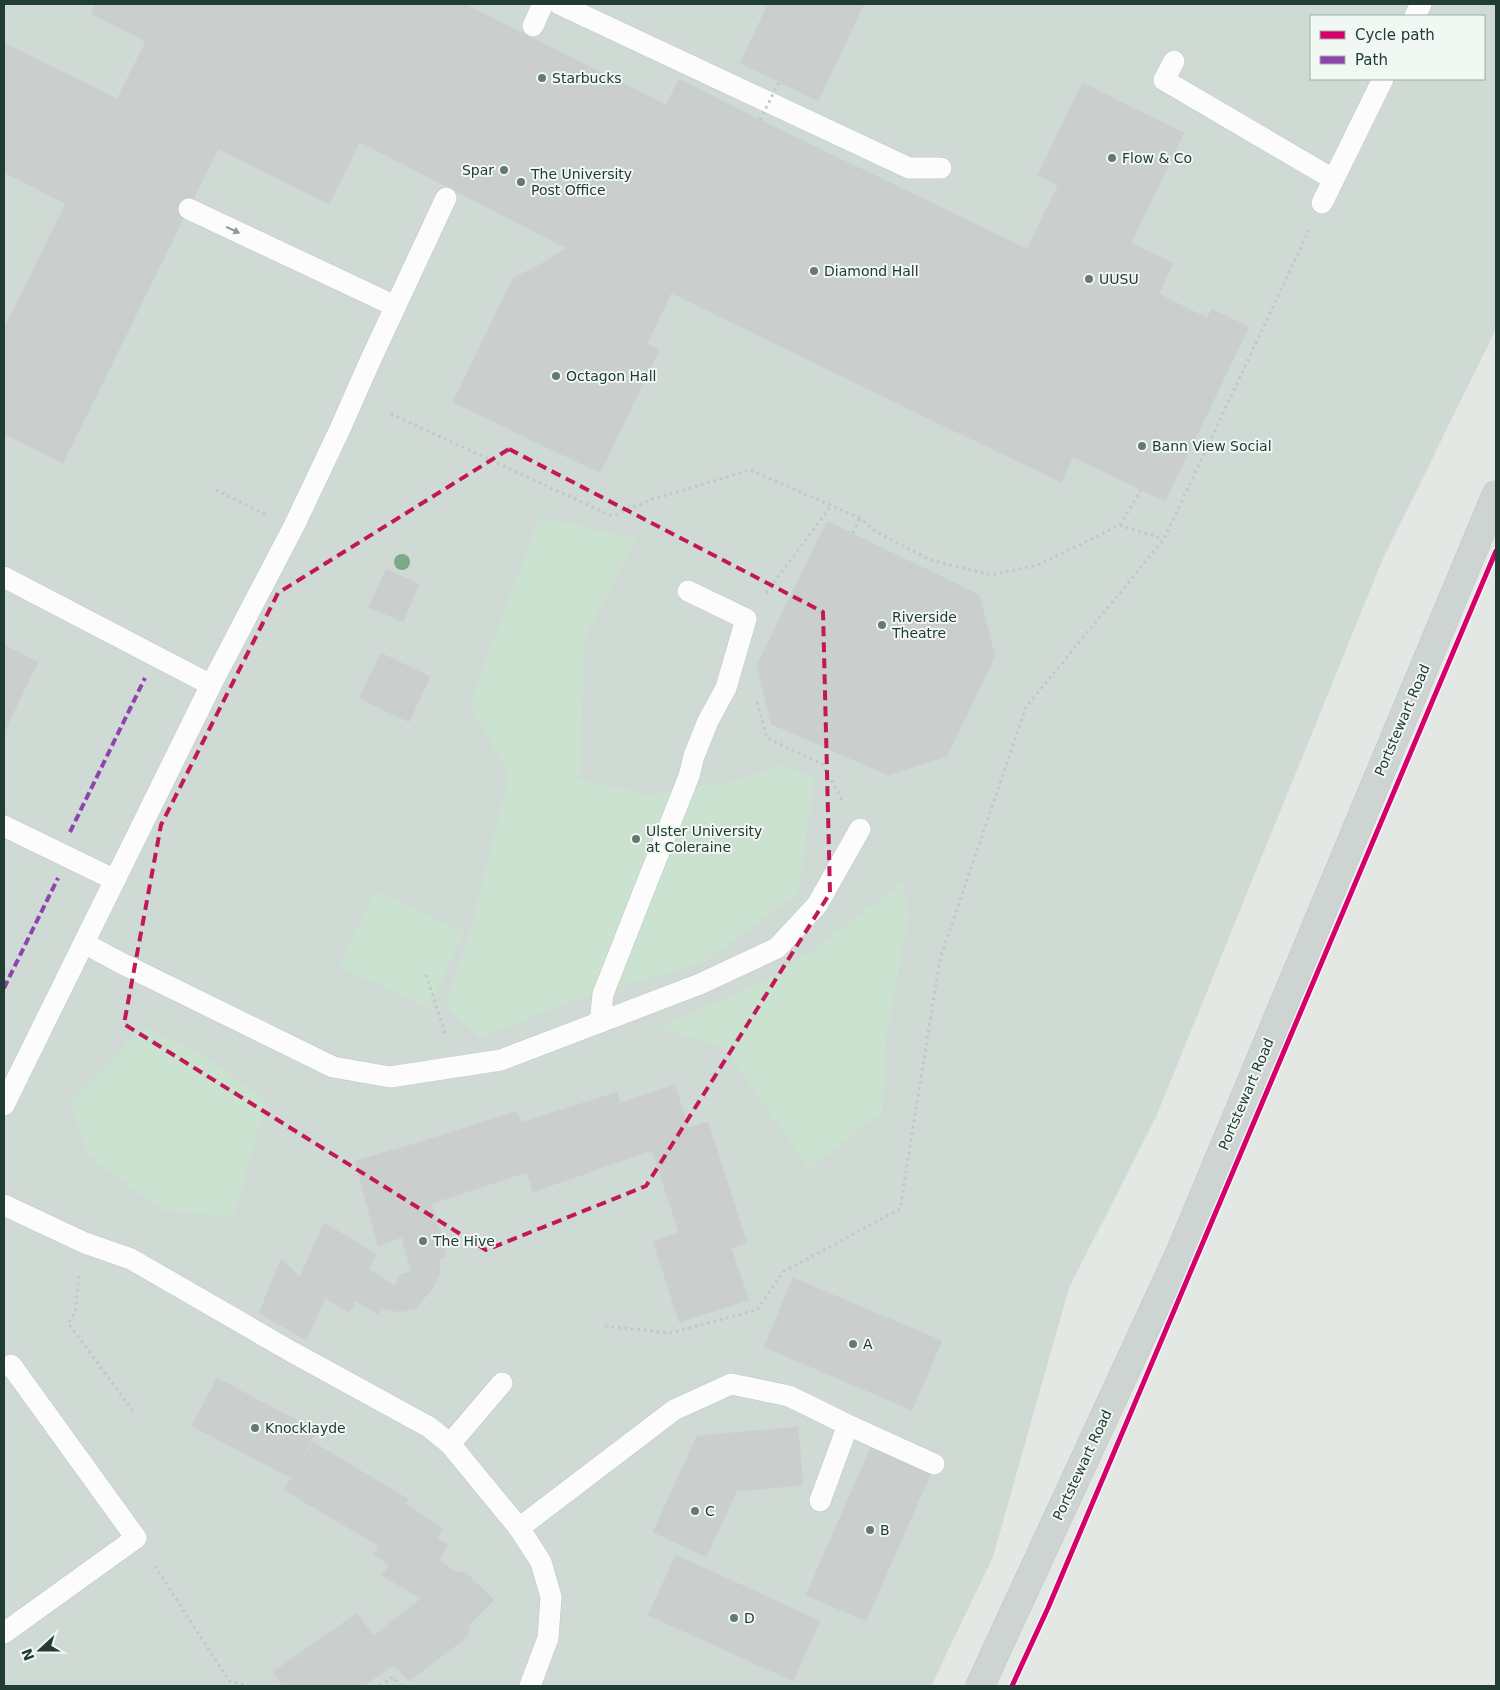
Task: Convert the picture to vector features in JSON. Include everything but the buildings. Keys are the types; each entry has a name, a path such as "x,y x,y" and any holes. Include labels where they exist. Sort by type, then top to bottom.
{"main road":[{"name":"Portstewart Road","path":"980,1686 1179,1255 1496,495"}],"lane":[{"path":"533,26 543,4"},
{"path":"559,4 909,168 941,168"},
{"path":"1174,61 1164,80 1333,179"},
{"path":"1322,203 1382,80"},
{"path":"4,1105 211,686 294,526 446,198"},
{"path":"189,209 395,306"},
{"path":"4,577 211,686"},
{"path":"600,1022 603,994 689,776 694,756 708,721 726,688 746,619 688,591"},
{"path":"4,826 115,880"},
{"path":"84,943 333,1067 390,1077 501,1060 700,984 777,948 817,904 860,829"},
{"path":"4,1205 85,1243 131,1259 298,1355 429,1427 450,1444 520,1528 541,1562 551,1597 548,1638 530,1686"},
{"path":"4,1633 136,1538 11,1365"},
{"path":"450,1444 502,1383"},
{"path":"520,1528 674,1410 731,1384 788,1396 934,1464"},
{"path":"820,1501 848,1425"}],"path":[{"path":"760,120 779,82"},
{"path":"605,1326 670,1333 757,1310 784,1272 900,1209 940,959 1026,707 1164,539 1322,203"},
{"path":"390,414 612,516 653,499 750,470 860,518 875,531 930,560 991,575 1038,565 1120,525 1141,490"},
{"path":"216,490 267,515"},
{"path":"746,619 831,506"},
{"path":"853,533 860,518"},
{"path":"1120,525 1164,539"},
{"path":"756,699 767,738 822,764 860,829"},
{"path":"426,975 457,1066"},
{"path":"77,1288 75,1314 68,1323 133,1411"},
{"path":"136,1538 229,1681 248,1686"},
{"path":"380,1686 393,1677 401,1686"}],"highlighted area":[{"path":"509,449 823,612 830,893 646,1186 486,1250 124,1024 161,825 278,593"}],"shaded area":[{"name":"Ulster University at Coleraine","path":"4,4 1496,4 1496,329 1382,561 1156,1117 1069,1288 993,1557 931,1686 4,1686"}],"green space":[{"path":"539,518 636,538 585,638 579,779 649,795 741,780 781,765 814,778 798,893 706,961 565,1003 480,1038 446,1006 473,923 509,774 470,705"},
{"path":"903,882 908,918 886,1038 882,1112 809,1169 726,1048 658,1028 761,983 810,952"},
{"path":"375,891 464,932 429,1008 340,967"},
{"path":"143,1027 206,1057 266,1101 233,1217 162,1210 88,1155 71,1101"}],"marked path":[{"path":"70,832 145,678"},
{"path":"4,988 58,878"}],"cycle path":[{"path":"1012,1686 1048,1608 1496,551"}],"place":[{"name":"Starbucks","path":"542,78"},
{"name":"Flow & Co","path":"1112,158"},
{"name":"Spar","path":"504,170"},
{"name":"The University Post Office","path":"521,182"},
{"name":"Diamond Hall","path":"814,271"},
{"name":"UUSU","path":"1089,279"},
{"name":"Octagon Hall","path":"556,376"},
{"name":"Bann View Social","path":"1142,446"},
{"name":"Riverside Theatre","path":"882,625"},
{"name":"Ulster University at Coleraine","path":"636,839"},
{"name":"The Hive","path":"423,1241"},
{"name":"A","path":"853,1344"},
{"name":"Knocklayde","path":"255,1428"},
{"name":"C","path":"695,1511"},
{"name":"B","path":"870,1530"},
{"name":"D","path":"734,1618"}]}
